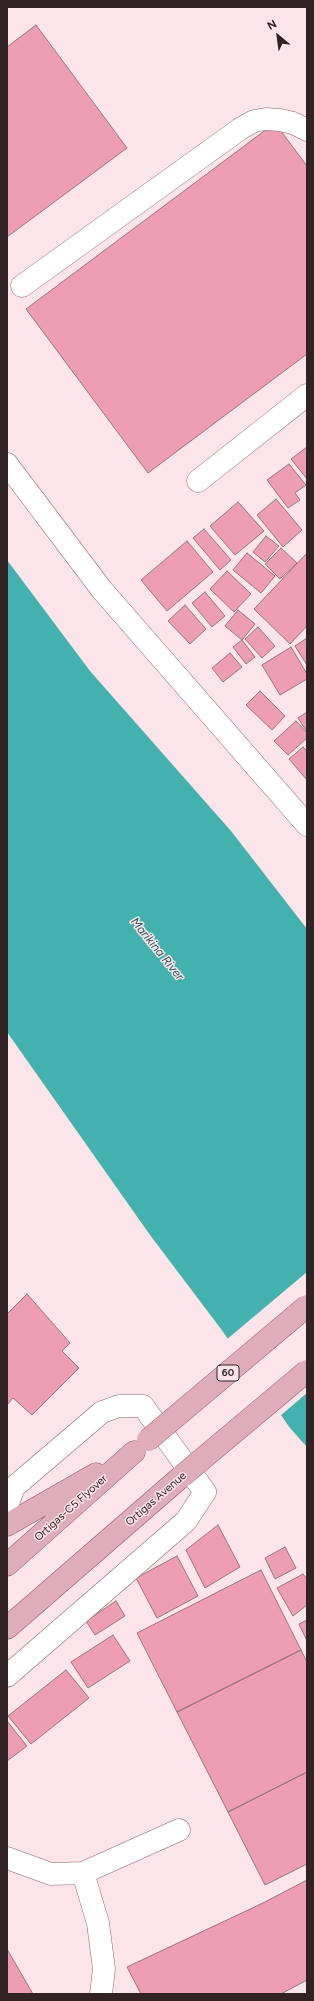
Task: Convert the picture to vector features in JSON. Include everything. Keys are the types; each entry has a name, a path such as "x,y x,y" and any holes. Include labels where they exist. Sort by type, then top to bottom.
{"main road":[{"name":"60","path":"7,1525 141,1446 307,1306"},
{"name":"Ortigas Avenue","path":"7,1628 182,1476 307,1371"},
{"name":"Ortigas-C5 Flyover","path":"7,1565 141,1446"}],"street":[{"path":"22,286 240,129 254,121 266,119 280,120 293,123 307,130"},
{"path":"198,481 307,395"},
{"path":"7,464 102,590 307,825"},
{"path":"7,1506 14,1487 102,1412 120,1406 143,1406 205,1492 186,1521 7,1676"},
{"path":"7,1858 51,1874 83,1873 179,1830"},
{"path":"83,1873 98,1923 104,1969 101,1994"}],"water":[{"name":"Marikina River","path":"7,560 90,671 231,831 307,929 307,1447 290,1428 221,1329 150,1235 7,1032"}],"pier":[{"path":"307,1272 307,1393 280,1416 226,1340"}],"building":[{"path":"36,25 127,148 7,237 7,47"},
{"path":"275,123 307,166 307,354 148,473 26,309"},
{"path":"307,447 307,479 291,459"},
{"path":"289,464 306,485 295,493 300,500 288,508 267,480"},
{"path":"276,499 302,530 283,547 257,515"},
{"path":"238,502 264,531 235,555 210,526"},
{"path":"204,529 231,560 220,570 193,538"},
{"path":"266,536 279,546 265,562 253,552"},
{"path":"187,541 213,572 167,611 141,580"},
{"path":"281,548 297,563 280,579 265,564"},
{"path":"247,553 275,576 261,593 233,570"},
{"path":"307,553 307,626 290,644 254,609"},
{"path":"227,571 251,594 234,612 210,589"},
{"path":"205,592 225,616 212,627 192,603"},
{"path":"185,605 206,629 190,644 168,621"},
{"path":"238,610 255,624 242,640 225,626"},
{"path":"258,627 275,646 262,658 245,639"},
{"path":"307,638 307,665 295,646"},
{"path":"242,640 255,657 246,664 233,647"},
{"path":"291,647 307,674 307,679 280,695 262,665"},
{"path":"230,653 242,667 223,682 212,668"},
{"path":"260,691 285,716 272,730 246,705"},
{"path":"307,712 307,732 298,718"},
{"path":"296,721 307,733 307,738 288,755 274,741"},
{"path":"303,747 307,751 307,780 289,759"},
{"path":"27,1294 70,1343 62,1351 79,1368 32,1415 13,1398 7,1405 7,1314"},
{"path":"218,1525 240,1567 205,1588 186,1550"},
{"path":"285,1547 296,1568 275,1579 265,1558"},
{"path":"177,1556 198,1596 157,1618 136,1578"},
{"path":"261,1570 301,1650 177,1712 137,1633"},
{"path":"303,1574 307,1579 307,1605 293,1616 277,1588"},
{"path":"116,1601 125,1616 95,1635 86,1621"},
{"path":"307,1620 307,1641 299,1624"},
{"path":"113,1635 130,1661 88,1688 71,1662"},
{"path":"301,1650 307,1662 307,1772 228,1812 177,1712"},
{"path":"66,1670 89,1698 31,1744 8,1716"},
{"path":"7,1721 27,1746 7,1761"},
{"path":"307,1772 307,1864 265,1885 228,1812"},
{"path":"307,1880 307,1980 281,1994 141,1994 127,1967 263,1903"},
{"path":"7,1949 33,1994 7,1994"}]}
